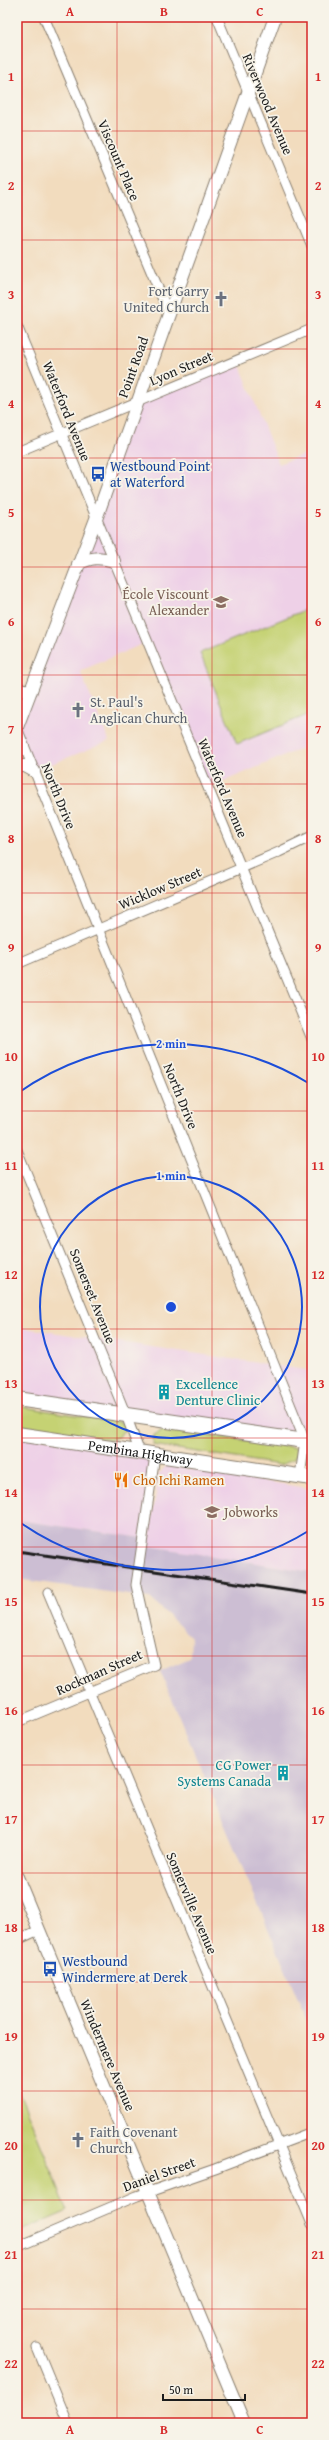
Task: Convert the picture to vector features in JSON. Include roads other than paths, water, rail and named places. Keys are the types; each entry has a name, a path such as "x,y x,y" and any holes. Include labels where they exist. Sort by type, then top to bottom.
{"main road":[{"path":"17,1399 308,1441"},
{"name":"Pembina Highway","path":"17,1434 306,1477"}],"street":[{"name":"Viscount Place","path":"44,17 169,314"},
{"name":"Riverwood Avenue","path":"217,17 312,246"},
{"name":"Point Road","path":"17,728 96,519 136,402 276,17"},
{"name":"Waterford Avenue","path":"17,326 312,1039"},
{"name":"Lyon Street","path":"17,452 312,329"},
{"path":"78,564 89,558 101,557 114,562"},
{"path":"17,689 32,691"},
{"name":"North Drive","path":"17,728 308,1441"},
{"path":"17,766 25,766 34,771"},
{"name":"Wicklow Street","path":"17,964 312,836"},
{"name":"Somerset Avenue","path":"17,1150 126,1415 140,1453"},
{"path":"306,1477 308,1441"},
{"name":"Rockman Street","path":"17,1722 154,1665 136,1585 155,1455"},
{"name":"Somerville Avenue","path":"48,1592 88,1693 312,2224"},
{"name":"Windermere Avenue","path":"17,1877 244,2423"},
{"path":"17,1940 39,1930"},
{"name":"Daniel Street","path":"17,2247 149,2192 312,2132"},
{"path":"37,2348 68,2423"}],"railway":[{"path":"17,1551 312,1594"}],"place":[{"name":"Fort Garry United Church","path":"221,299"},
{"name":"Westbound Point at Waterford","path":"98,474"},
{"name":"École Viscount Alexander","path":"221,602"},
{"name":"St. Paul's Anglican Church","path":"78,710"},
{"name":"Excellence Denture Clinic","path":"164,1392"},
{"name":"Cho Ichi Ramen","path":"121,1480"},
{"name":"Jobworks","path":"212,1512"},
{"name":"CG Power Systems Canada","path":"283,1773"},
{"name":"Westbound Windermere at Derek","path":"50,1969"},
{"name":"Faith Covenant Church","path":"78,2140"}]}
